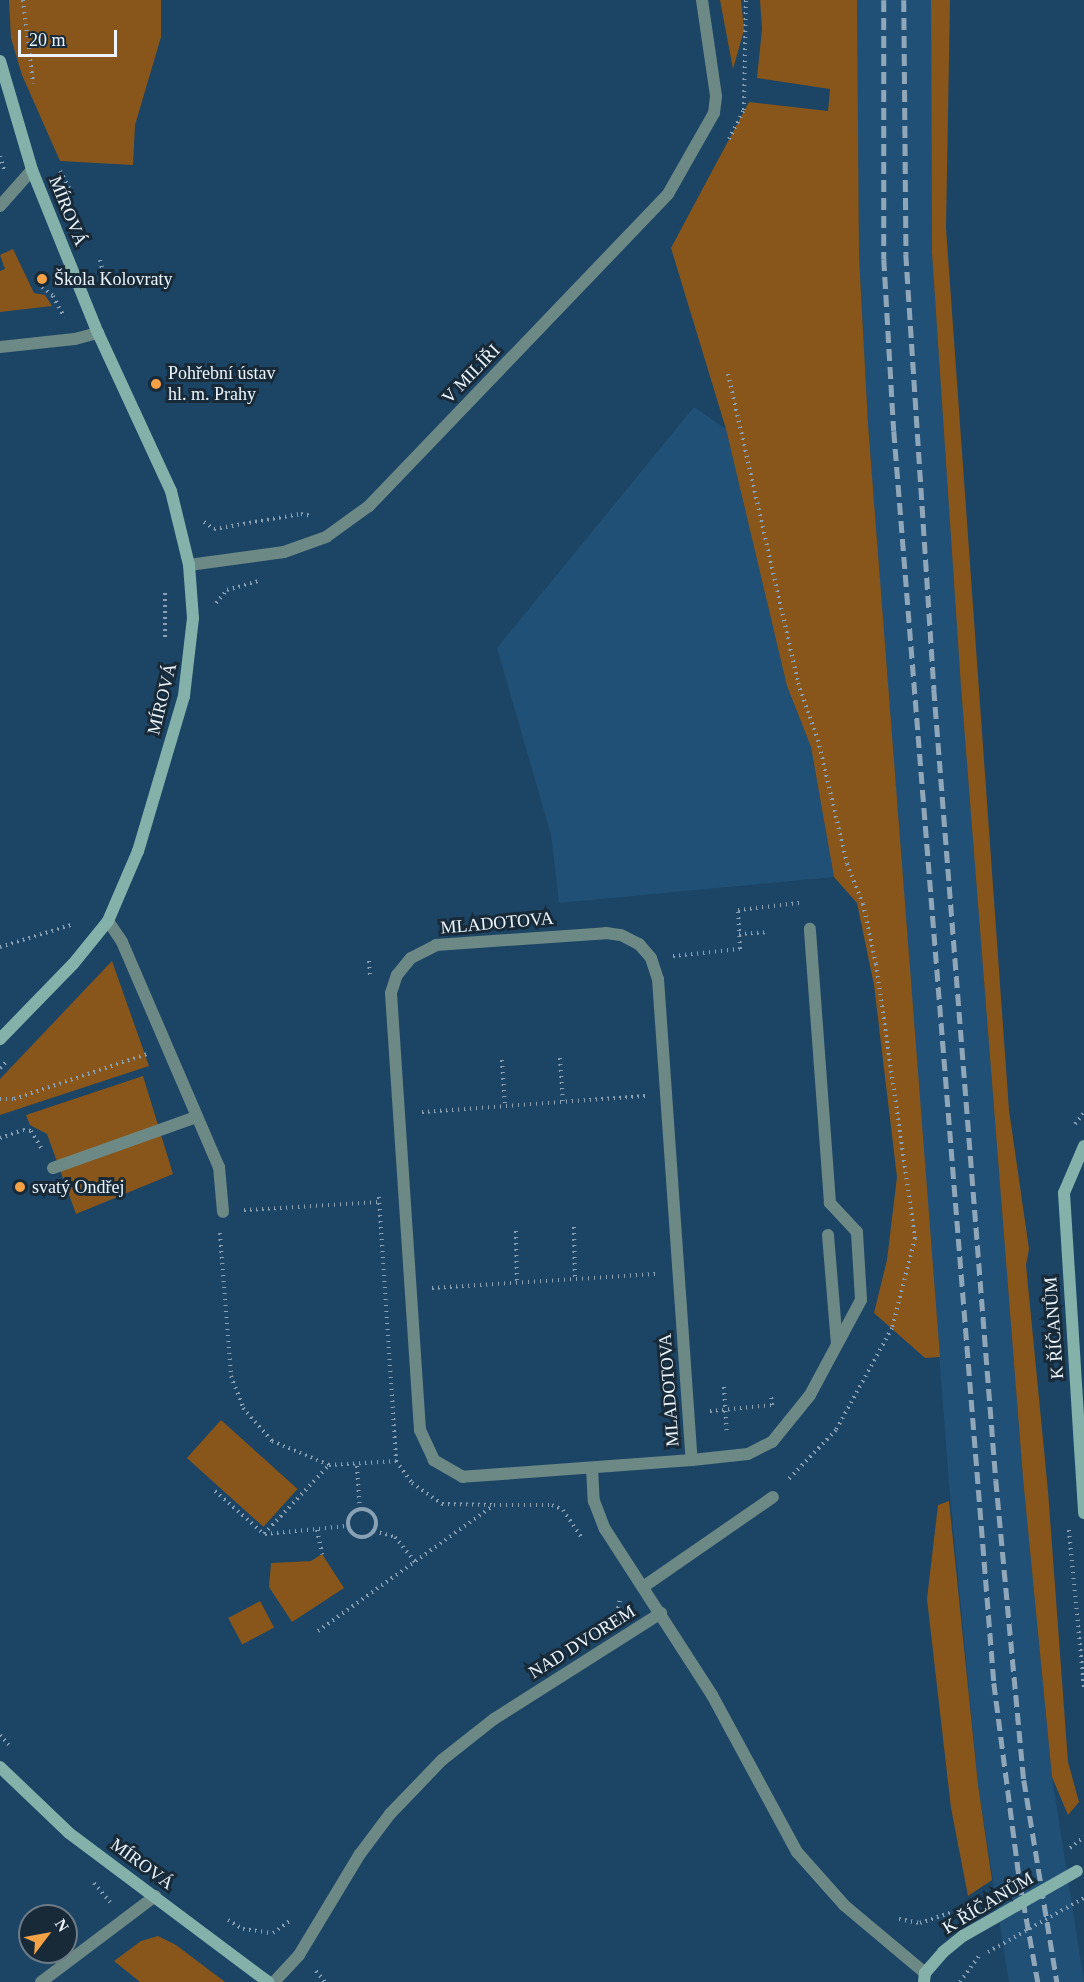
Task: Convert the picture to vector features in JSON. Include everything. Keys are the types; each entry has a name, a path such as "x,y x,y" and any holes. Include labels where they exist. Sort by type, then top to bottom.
{"street":[{"name":"V MILÍŘI","path":"189,566 284,552 326,537 369,506 668,194 714,113 716,96 702,0"},
{"name":"MÍROVÁ","path":"0,61 32,170 98,333 171,491 189,566 193,618 184,696 138,851 108,921 73,964 0,1039"},
{"name":"MÍROVÁ","path":"0,206 32,170"},
{"path":"0,347 75,339 98,333"},
{"path":"108,921 122,942 165,1048 219,1167 223,1212"},
{"path":"692,1460 748,1454 772,1442 810,1395 861,1300 857,1232 830,1203 810,929"},
{"name":"MLADOTOVA","path":"606,933 639,944 651,958 658,979 692,1460 478,1478 449,1472 434,1460 420,1430 392,993 398,975 423,950 436,945 606,933"},
{"path":"52,1168 196,1117"},
{"name":"K ŘÍČANŮM","path":"1084,1146 1064,1193 1084,1513"},
{"path":"828,1235 837,1345"},
{"path":"592,1468 594,1501 605,1529 661,1613"},
{"path":"643,1587 773,1497"},
{"name":"NAD DVOREM","path":"274,1982 299,1955 360,1854 390,1814 442,1760 494,1719 661,1613 712,1695 797,1852 844,1905 924,1977"},
{"name":"MÍROVÁ","path":"0,1767 69,1833 268,1982"},
{"name":"K ŘÍČANŮM","path":"924,1977 963,1936 1080,1869"},
{"path":"41,1982 155,1896"}],"path":[{"path":"724,144 744,110 746,0"},
{"path":"100,260 108,294"},
{"path":"42,287 53,296 75,339"},
{"path":"201,514 205,524 214,529 301,514 316,517 326,537"},
{"path":"215,609 227,590 269,578"},
{"path":"165,590 165,645"},
{"path":"741,957 738,910 800,903"},
{"path":"0,947 79,922"},
{"path":"739,934 769,932"},
{"path":"651,958 740,949"},
{"path":"0,1099 14,1100 165,1048"},
{"path":"560,1058 562,1101"},
{"path":"0,1068 8,1060"},
{"path":"502,1060 505,1106"},
{"path":"399,1114 666,1095"},
{"path":"0,1138 23,1130 31,1131 52,1168"},
{"path":"379,1202 223,1212 219,1223 231,1376 243,1408 272,1441 329,1465 357,1466 396,1461"},
{"path":"574,1227 575,1279"},
{"path":"516,1231 517,1283"},
{"path":"384,1288 411,1289 679,1273"},
{"path":"724,1387 729,1457"},
{"path":"689,1413 772,1405 771,1395"},
{"path":"264,1534 329,1465"},
{"path":"357,1466 360,1510"},
{"path":"215,1491 264,1534 348,1526 362,1538 374,1531 395,1537 415,1562"},
{"path":"318,1631 494,1506 552,1504 563,1510 588,1546"},
{"path":"348,1526 350,1517 360,1510"},
{"path":"360,1510 373,1514 374,1531"},
{"path":"317,1530 322,1554"},
{"path":"616,1615 622,1603 618,1591"},
{"path":"0,1735 15,1753"},
{"path":"1066,1851 1084,1837"},
{"path":"960,1982 979,1956 1084,1898"},
{"path":"889,1918 920,1923 963,1909"},
{"path":"226,1919 243,1929 273,1933 299,1914"}],"shaded area":[{"path":"9,0 161,0 161,37 135,125 133,165 60,161 22,75 11,38"},
{"path":"720,0 741,0 744,30 733,69"},
{"path":"760,0 857,0 859,256 868,424 940,1357 925,1358 874,1313 887,1260 897,1177 874,985 857,903 834,877 811,747 787,686 726,429 671,248 749,102 828,111 830,89 757,78 762,29"},
{"path":"857,0 931,0 932,253 961,687 1023,1478 1052,1777 1084,1982 1009,1982 978,1785 949,1484 868,424 859,256"},
{"path":"931,0 950,0 946,228 1009,1110 1029,1249 1026,1265 1048,1491 1068,1762 1079,1802 1068,1815 1052,1777 1023,1478 961,687 932,253"},
{"path":"13,249 34,293 45,295 52,306 0,312 0,271 5,269 0,255"},
{"path":"694,407 726,429 787,686 811,747 834,877 559,903 551,835 497,648"},
{"path":"112,961 149,1066 0,1115 0,1079"},
{"path":"143,1076 173,1174 76,1214 47,1134 30,1125 26,1115"},
{"path":"221,1420 298,1489 263,1527 187,1458"},
{"path":"949,1501 978,1785 992,1880 968,1896 951,1808 927,1599 938,1505"},
{"path":"322,1554 344,1588 292,1622 269,1587 271,1563 311,1561"},
{"path":"260,1601 274,1627 242,1644 228,1618"},
{"path":"158,1936 176,1945 225,1982 140,1982 114,1961 141,1941"}],"railway":[{"path":"884,0 884,259 894,431 994,1683 1020,1883 1038,1982"},
{"path":"904,0 906,254 934,689 996,1480 1024,1780 1057,1982"}],"place":[{"name":"Škola Kolovraty","path":"42,279"},
{"name":"Pohřební ústav hl. m. Prahy","path":"156,384"},
{"name":"svatý Ondřej","path":"20,1187"}]}
